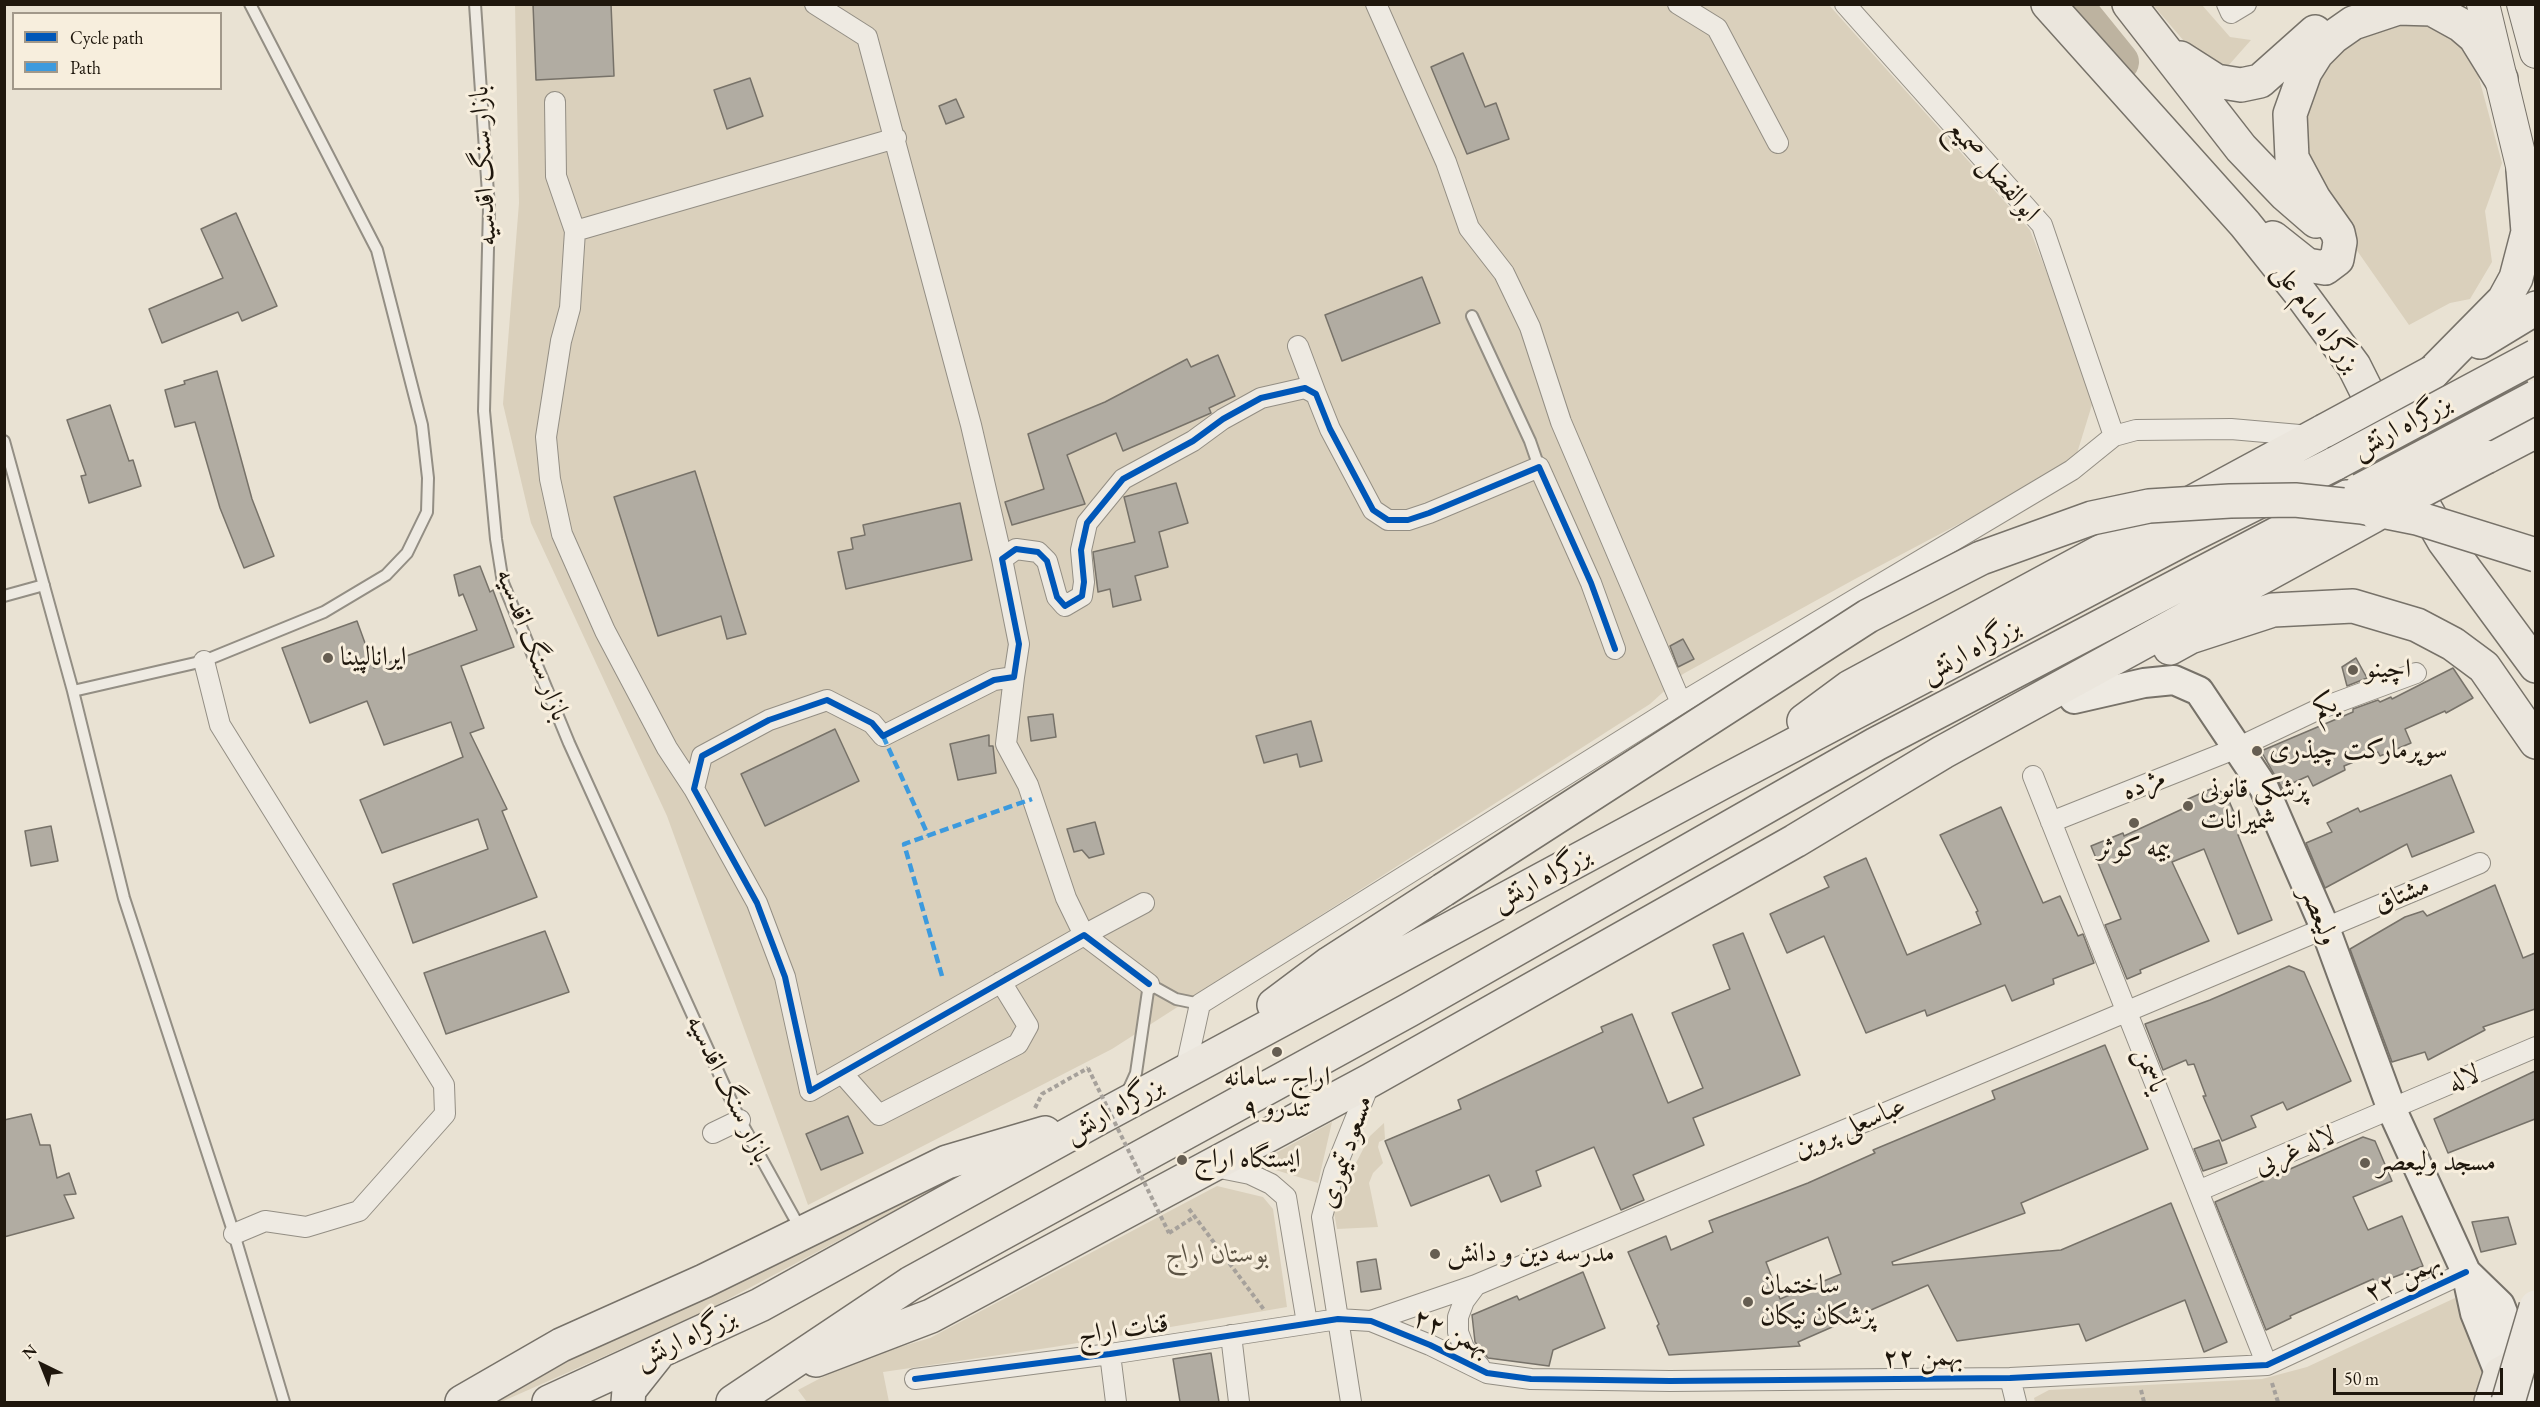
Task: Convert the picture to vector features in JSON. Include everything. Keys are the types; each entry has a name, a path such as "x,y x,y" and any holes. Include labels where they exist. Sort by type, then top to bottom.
{"highway":[{"name":"بزرگراه امام علی","path":"2048,4 2245,224 2354,366 2439,532 2535,666"},
{"path":"2129,4 2241,148 2286,195 2340,242"},
{"path":"2154,36 2200,73 2216,81 2241,85 2260,81 2330,20 2352,4"},
{"path":"2245,224 2265,232 2307,265 2325,268 2337,259 2340,242 2338,233 2298,171 2290,143 2290,114 2304,72 2333,37 2353,23 2398,8 2432,9 2461,25 2475,37 2501,79"},
{"path":"2433,372 2504,300 2516,278 2528,232 2523,170"},
{"path":"1721,783 1850,687 2433,372 2535,308"},
{"path":"2433,372 2516,337 2535,343"},
{"name":"بزرگراه ارتش","path":"549,1402 760,1305 1111,1112 1721,783 2182,540 2336,463 2535,356"},
{"name":"بزرگراه ارتش","path":"732,1402 911,1283 1409,1010 1876,744 2368,503 2535,397"},
{"path":"769,1376 931,1316 1371,1080 1795,841 2368,503 2486,457 2535,431"},
{"path":"1185,1072 1330,963 1443,890 1868,616 1981,558 2092,518 2149,506 2295,500 2362,507 2417,518 2535,555"},
{"path":"1795,841 1958,768 2074,699 2190,638 2273,610 2353,606 2417,625 2453,644 2484,667 2535,742"},
{"path":"1371,1080 1409,1010 1494,1011"},
{"path":"462,1402 561,1345 704,1281 947,1162 1111,1112"},
{"path":"2506,1389 2535,1307"},
{"path":"628,1402 629,1390 661,1350"}],"main road":[{"path":"2483,4 2523,170 2535,206"},
{"path":"2523,4 2535,52"},
{"name":"ولیعصر","path":"2074,699 2144,683 2174,680 2199,691 2237,747 2264,788 2325,928 2392,1110 2466,1272 2500,1305 2506,1389 2535,1397"}],"street":[{"path":"815,4 867,37 896,138 971,425 1019,644 1006,744 1028,785 1066,898 1084,935 1149,984"},
{"path":"1376,4 1446,162 1469,228 1504,273 1530,327 1561,422 1681,703"},
{"path":"1678,4 1717,28 1778,142"},
{"name":"ابوالفضل صمیع","path":"1845,4 2042,225 2114,436"},
{"path":"555,102 556,176 575,231 570,308 561,340 546,437 550,479 562,534 605,631 667,748 694,789 757,903 785,977 810,1091 1144,903"},
{"path":"575,231 896,138"},
{"path":"1298,346 1330,429 1373,510 1388,520 1408,520 1429,513 1539,467 1591,584 1615,649"},
{"path":"1002,559 1016,549 1038,552 1047,561 1057,597 1065,606 1082,596 1084,582 1081,550 1087,523 1123,479 1193,441 1223,419 1261,398 1305,388 1316,394"},
{"path":"1185,1072 1200,1004 1681,703 2072,471 2114,436 2136,430 2231,429 2319,434"},
{"path":"204,661 220,725 444,1085 445,1104 445,1114 359,1211 306,1227 265,1221 234,1234"},
{"name":"یکم","path":"2237,747 2319,709 2416,673"},
{"path":"694,789 702,756 770,720 827,700 872,723 883,736 994,680 1014,677"},
{"name":"مژده","path":"2051,822 2237,747"},
{"name":"یاسمن","path":"2033,776 2267,1365"},
{"name":"مشتاق","path":"2325,928 2480,863"},
{"name":"عباسعلی پروین","path":"1371,1321 1476,1285 2325,928"},
{"path":"842,1073 879,1115 1018,1044 1028,1026 1001,982"},
{"name":"لاله","path":"2392,1110 2535,1047"},
{"name":"مسعود تیموری","path":"1351,1402 1322,1217 1334,1172 1371,1080"},
{"name":"لاله غربی","path":"2198,1191 2392,1110"},
{"path":"713,1133 740,1120"},
{"name":"مسعود تیموری","path":"1210,1166 1250,1174 1271,1184 1286,1197 1307,1323"},
{"name":"۲۲ بهمن","path":"1371,1321 1430,1345 1487,1373 1531,1379 1670,1381 2010,1378 2267,1365 2466,1272"},
{"path":"1476,1285 1464,1301 1458,1317 1458,1332 1464,1348 1487,1373"},
{"name":"قنات اراج","path":"915,1379 1110,1354 1338,1319 1371,1321"},
{"path":"1231,1335 1239,1402"},
{"path":"1110,1354 1116,1402"},
{"path":"2010,1378 2016,1402"}],"lane":[{"path":"73,691 204,661 324,612 386,575 407,553 428,512 428,478 422,425 377,250 250,4"},
{"name":"بازار سنگ اقدسیه","path":"475,4 489,208 484,411 496,539 503,583 569,743 740,1120 803,1232"},
{"path":"1472,316 1530,441 1539,467"},
{"path":"4,441 73,691 124,898 234,1234 284,1402"},
{"path":"4,596 44,585"},
{"path":"1111,1112 1136,1073 1149,984 1176,999 1200,1004"}],"path":[{"path":"1042,1094 1088,1068 1169,1233 1194,1217 1279,1328"}],"green space":[{"path":"515,4 1829,5 2030,230 2095,395 2074,463 1855,579 1683,674 1650,704 1112,1049 808,1205 667,816 531,523 503,404 519,203"},
{"path":"2153,5 2202,5 2230,37 2251,40 2228,66 2218,67 2190,48"},
{"path":"2396,8 2467,34 2502,163 2485,211 2492,262 2470,299 2450,303 2409,325 2321,199 2295,143 2306,61"},
{"path":"1332,1122 1318,1183 1256,1164"},
{"path":"1384,1123 1385,1139 1379,1142 1378,1147 1383,1163 1373,1173 1369,1183 1378,1227 1337,1229 1333,1207 1370,1136"},
{"path":"981,1165 702,1313 501,1402 476,1402 911,1191"},
{"name":"بوستان اراج","path":"1217,1186 1263,1197 1273,1209 1287,1307 1054,1347 883,1372 889,1402 807,1402 798,1390 853,1361 930,1338"},
{"path":"2455,1298 2491,1391 2487,1402 2035,1402 2034,1398 2049,1390 2262,1379 2307,1367"}],"building":[{"path":"533,4 611,4 614,76 536,80"},
{"path":"1463,53 1485,107 1496,103 1509,139 1467,154 1431,67"},
{"path":"750,78 763,116 727,129 714,90"},
{"path":"956,99 964,117 946,124 939,106"},
{"path":"236,213 277,306 242,321 238,312 162,343 149,309 223,278 201,229"},
{"path":"1422,277 1440,323 1342,361 1325,315"},
{"path":"1218,355 1235,396 1209,408 1211,413 1123,451 1116,433 1067,455 1085,504 1012,525 1005,502 1044,489 1028,434 1105,402 1187,359 1191,367"},
{"path":"217,371 252,499 274,556 244,568 220,508 195,422 175,427 165,390 185,384 184,381"},
{"path":"110,405 129,461 133,460 141,486 89,503 81,476 86,475 67,420"},
{"path":"695,471 746,634 727,639 721,616 658,636 614,497"},
{"path":"1176,483 1188,523 1159,532 1168,567 1135,576 1141,600 1113,607 1110,589 1098,592 1093,552 1135,542 1124,497"},
{"path":"960,503 972,560 846,589 838,552 853,549 851,538 865,535 863,525"},
{"path":"480,566 490,592 493,590 514,647 461,666 484,728 470,733 507,809 502,811 537,897 413,943 393,884 488,849 478,819 382,853 360,800 463,757 451,722 384,745 367,701 310,723 282,648 357,621 374,668 477,630 463,594 459,596 454,575"},
{"path":"1683,639 1694,659 1678,667 1670,646"},
{"name":"اچینو","path":"2356,658 2367,678 2347,686 2342,667"},
{"path":"2453,668 2473,698 2446,713 2445,711 2405,729 2411,743 2380,756 2378,752 2344,766 2345,770 2313,786 2308,776 2282,788 2261,751 2353,712 2353,709 2378,700 2380,702 2391,697 2392,699"},
{"path":"1053,714 1056,737 1031,741 1028,717"},
{"path":"1311,721 1322,761 1300,767 1297,754 1264,763 1256,736"},
{"path":"835,729 859,781 765,826 741,774"},
{"path":"989,735 989,746 993,746 996,773 958,780 950,744"},
{"path":"2451,775 2474,832 2412,857 2407,844 2325,888 2306,843 2332,832 2327,823 2358,808 2360,812"},
{"path":"2213,788 2226,794 2243,833 2238,835 2272,920 2238,934 2204,849 2172,862 2209,941 2140,970 2141,973 2127,979 2105,925 2121,919 2091,846 2123,833 2124,836 2191,805 2188,799"},
{"path":"2001,807 2043,903 2060,896 2078,936 2083,934 2094,963 2053,979 2054,984 2012,1001 2005,985 1927,1016 1925,1010 1866,1033 1824,936 1787,953 1770,914 1829,887 1824,877 1866,858 1907,955 1981,924 1976,912 1978,911 1940,835"},
{"path":"1095,822 1104,854 1089,858 1082,850 1074,852 1067,829"},
{"path":"51,826 58,861 31,866 25,831"},
{"path":"2495,885 2523,958 2535,953 2535,1009 2483,1027 2485,1030 2428,1060 2425,1052 2392,1062 2350,949 2405,917 2423,911 2427,916"},
{"path":"545,931 569,992 446,1034 424,973"},
{"path":"1743,933 1800,1075 1693,1118 1704,1145 1633,1175 1644,1200 1621,1210 1594,1147 1536,1171 1541,1186 1501,1202 1489,1175 1411,1206 1385,1141 1461,1109 1458,1100 1603,1032 1601,1027 1632,1014 1668,1103 1703,1088 1672,1013 1730,989 1713,945"},
{"path":"2289,966 2304,972 2351,1081 2287,1110 2283,1102 2251,1116 2256,1127 2222,1141 2203,1096 2206,1096 2194,1064 2188,1065 2186,1060 2163,1070 2145,1024 2210,1000"},
{"path":"2105,1045 2148,1149 2021,1203 2025,1213 1892,1262 1893,1265 2061,1250 2171,1203 2227,1342 2204,1352 2185,1300 2086,1341 2079,1324 1957,1341 1928,1285 1798,1342 1800,1346 1669,1355 1657,1326 1659,1324 1628,1252 1666,1236 1671,1250 1713,1232 1709,1221 1808,1183 1875,1153 1873,1150 1995,1099 1992,1091","holes":["1828,1237 1841,1274 1780,1299 1766,1262"]},
{"path":"2535,1071 2535,1119 2448,1153 2434,1119"},
{"path":"31,1114 40,1145 50,1145 57,1178 69,1173 76,1194 64,1195 74,1218 4,1237 4,1120"},
{"path":"848,1116 863,1153 821,1170 806,1134"},
{"path":"2363,1137 2375,1141 2392,1181 2353,1197 2368,1230 2402,1216 2423,1266 2376,1284 2373,1279 2290,1316 2291,1318 2266,1330 2215,1202"},
{"path":"2219,1140 2227,1163 2203,1171 2194,1149"},
{"path":"2508,1217 2516,1244 2481,1252 2472,1222"},
{"path":"1376,1259 1381,1289 1361,1292 1357,1262"},
{"path":"1583,1272 1605,1328 1553,1350 1549,1366 1488,1358 1475,1342 1472,1315 1517,1296 1519,1300"},
{"path":"1211,1353 1219,1402 1180,1402 1173,1359"}],"waterway":[{"path":"2072,4 2119,62"}],"marked path":[{"path":"883,736 928,835"},
{"path":"942,976 904,844 1032,799"}],"cycle path":[{"path":"1149,984 1084,935 810,1091 785,977 757,903 694,789 702,756 769,720 827,700 872,723 883,736 994,680 1014,677 1019,644 1002,559 1016,549 1038,552 1047,561 1057,597 1065,606 1082,596 1084,582 1081,550 1087,523 1123,479 1193,441 1223,419 1261,398 1305,388 1316,394 1330,429 1373,510 1388,520 1408,520 1429,513 1539,467 1591,583 1615,649"},
{"path":"915,1379 1110,1354 1338,1319 1371,1321 1430,1345 1487,1373 1531,1379 1670,1381 2010,1378 2267,1365 2466,1272"}],"place":[{"name":"ایرانالپینا","path":"328,658"},
{"name":"اچینو","path":"2353,670"},
{"name":"سوپرمارکت چیذری","path":"2257,751"},
{"name":"پزشکی قانونی شمیرانات","path":"2188,806"},
{"name":"بیمه کوثر","path":"2134,823"},
{"name":"اراج- سامانه ۹ تندرو","path":"1277,1052"},
{"name":"ایستگاه اراج","path":"1182,1160"},
{"name":"مسجد ولیعصر","path":"2365,1163"},
{"name":"مدرسه دین و دانش","path":"1435,1254"},
{"name":"ساختمان پزشکان نیکان","path":"1748,1302"}]}
